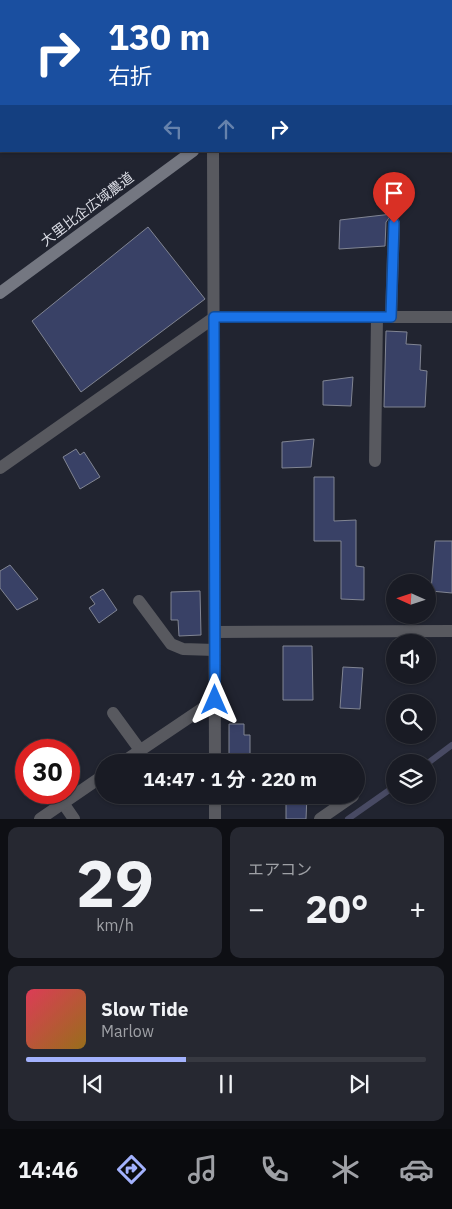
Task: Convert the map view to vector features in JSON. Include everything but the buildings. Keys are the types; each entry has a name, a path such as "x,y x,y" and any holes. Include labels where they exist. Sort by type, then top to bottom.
{"street":[{"name":"大里比企広域農道","path":"0,293 192,152"},
{"path":"213,152 215,754"},
{"path":"391,317 394,223"},
{"path":"0,468 214,317 452,317"},
{"path":"375,462 377,317"},
{"path":"139,601 171,644 183,649 215,650"},
{"path":"215,632 452,631"},
{"path":"134,754 215,700"},
{"path":"113,713 140,750"},
{"path":"80,791 95,781"},
{"path":"40,819 62,804"},
{"path":"64,804 74,819"},
{"path":"214,819 215,804"},
{"path":"320,819 342,804"}],"waterway":[{"path":"436,757 452,745"},
{"path":"348,819 386,792"}],"route":[{"path":"215,700 214,317 391,317 394,223"}]}
